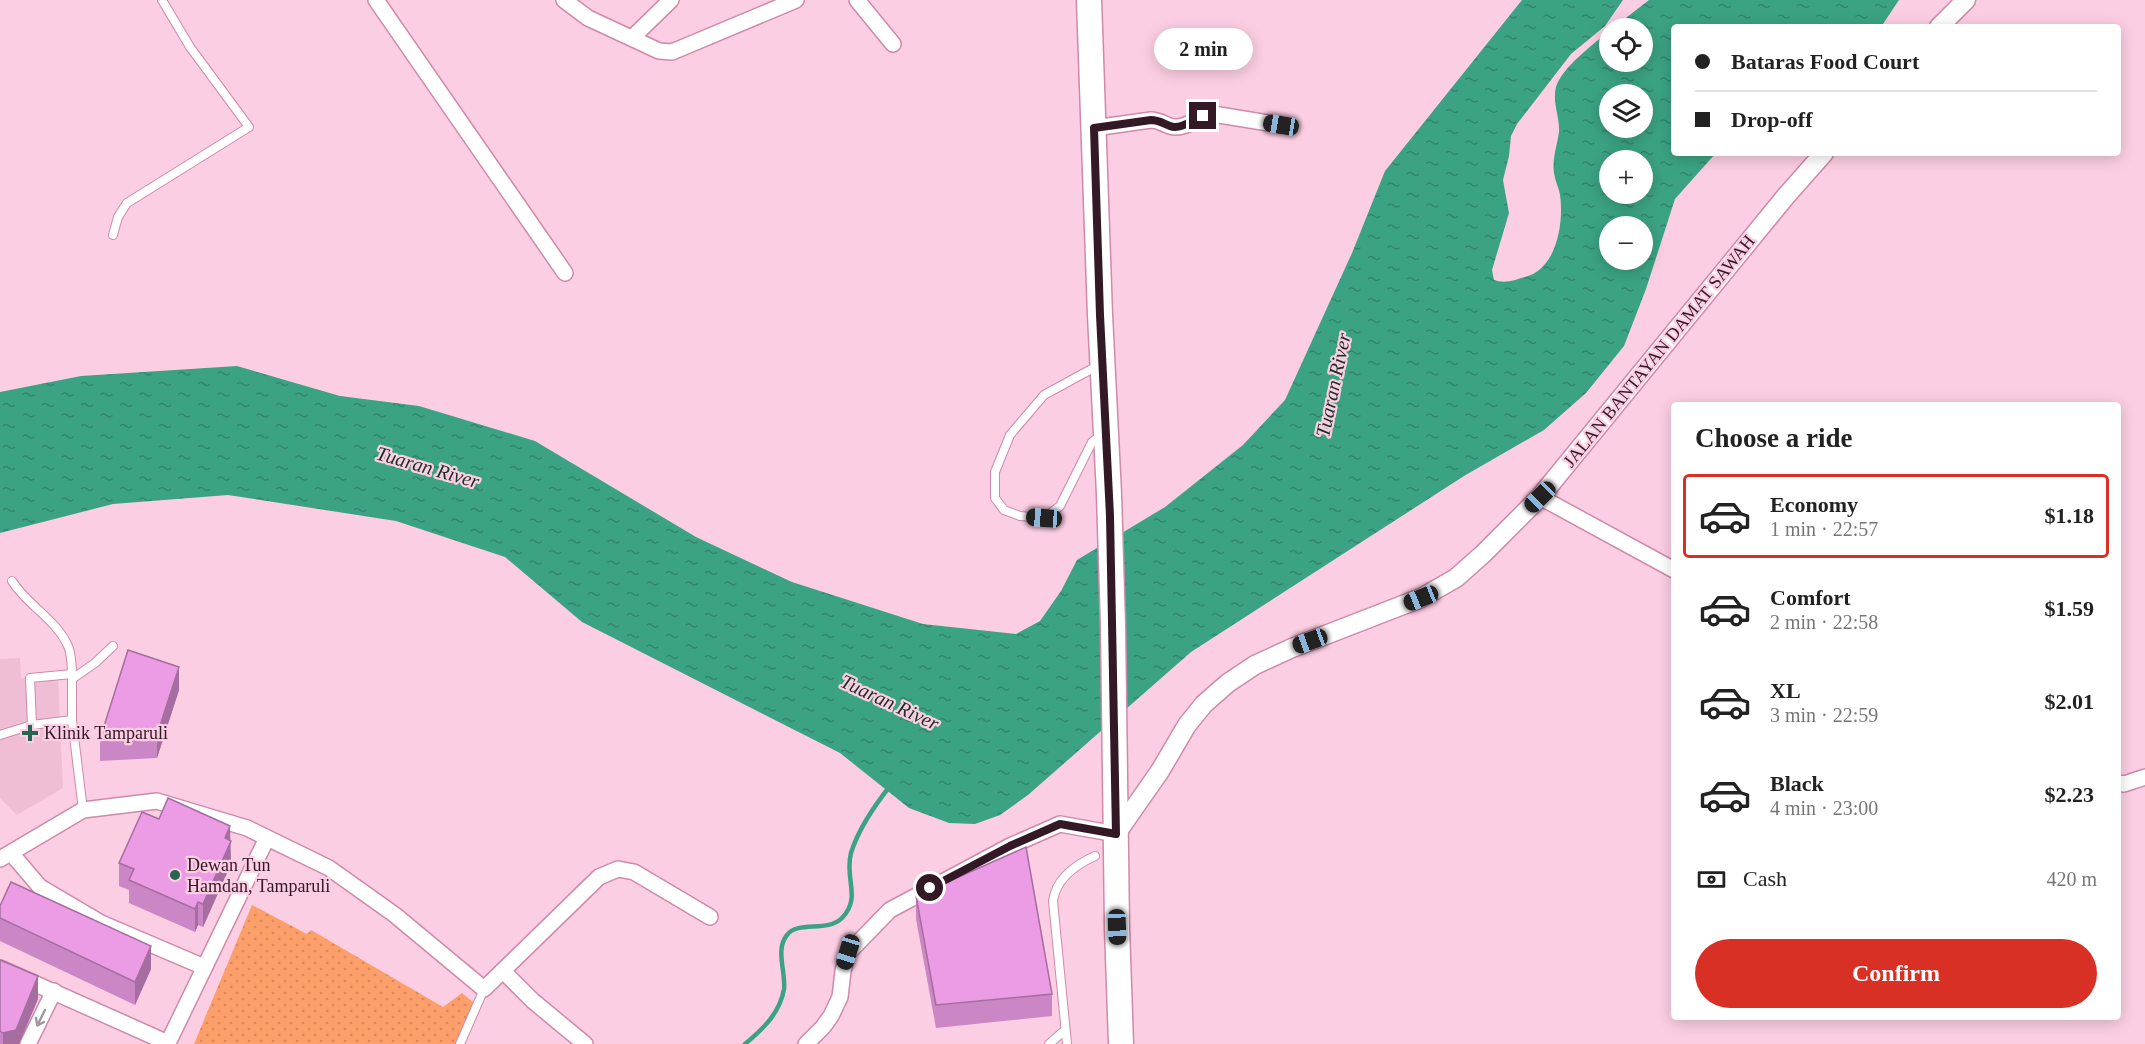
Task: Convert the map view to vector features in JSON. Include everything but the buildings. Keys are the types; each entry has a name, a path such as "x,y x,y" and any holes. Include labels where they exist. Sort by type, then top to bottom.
{"highway":[{"path":"1089,0 1109,494 1121,1044"}],"street":[{"path":"376,0 565,273"},
{"path":"564,0 588,18 658,51 672,52 796,0"},
{"path":"632,38 671,0"},
{"path":"857,0 893,44"},
{"path":"1942,24 1966,0"},
{"path":"1094,128 1151,120 1160,120 1172,127 1181,127 1203,116 1213,114 1281,125"},
{"name":"JALAN BANTAYAN DAMAT SAWAH","path":"1116,834 1160,771 1187,725 1204,704 1228,683 1255,665 1292,648 1421,598 1456,578 1540,497 1786,196 1821,156"},
{"path":"1540,497 1671,568"},
{"path":"2121,784 2145,777"},
{"path":"204,967 101,923 40,887 6,856 83,810 157,801 247,828 329,868 395,915 484,989 599,877 618,869 634,872 710,917"},
{"path":"806,1044 831,1016 840,997 848,952 890,910 1010,846 1060,824 1116,834"},
{"path":"0,968 168,1044 267,838"},
{"path":"503,971 533,1001 585,1044"},
{"path":"28,1044 54,991"}],"lane":[{"path":"113,235 117,217 127,203 249,127 190,47 162,0"},
{"path":"1103,363 1044,395 1010,435 994,472 995,498 1004,510 1020,516 1044,518 1059,506 1092,442 1097,438 1107,438"},
{"path":"12,580 21,595 53,624 69,647 72,676 72,720 83,810"},
{"path":"32,725 30,678 72,676 95,663 113,646"},
{"path":"0,735 32,725 72,720"},
{"path":"1067,1044 1053,901 1054,891 1063,878 1095,856"},
{"path":"460,1044 484,989"},
{"path":"1049,1044 1065,1030"}],"shaded area":[{"name":"Klinik Tamparuli","path":"20,658 21,678 58,676 63,788 17,815 0,798 0,659"},
{"path":"252,905 307,934 311,930 443,1007 462,993 474,1003 455,1044 194,1044"}],"water":[{"name":"Tuaran River","path":"1522,0 1623,0 1611,18 1599,18 1599,31 1571,54 1517,124 1511,136 1503,180 1509,213 1492,270 1494,280 1502,282 1536,272 1545,265 1556,243 1561,218 1560,195 1554,168 1559,132 1555,93 1559,79 1579,56 1599,39 1599,72 1653,72 1653,18 1626,18 1649,0 1899,0 1883,24 1671,24 1671,156 1713,156 1675,199 1653,267 1653,216 1599,216 1599,270 1652,270 1624,346 1586,393 1544,430 1464,476 1191,652 1028,795 1000,815 975,824 949,823 909,808 840,753 582,622 505,557 396,521 228,495 113,504 0,533 0,392 81,376 237,366 340,396 419,406 535,441 696,537 792,582 923,624 1016,634 1040,621 1061,591 1077,560 1165,507 1243,445 1285,400 1352,253 1385,171"}],"waterway":[{"path":"745,1044 770,1020 779,1006 784,989 782,947 787,935 798,928 829,925 842,918 848,910 852,895 849,871 851,853 868,818 890,786"}],"place":[{"name":"Klinik Tamparuli","path":"30,733"},
{"name":"Dewan Tun Hamdan, Tamparuli","path":"175,875"}],"route":[{"path":"930,888 1010,846 1060,824 1100,833 1116,834 1110,516 1094,128 1151,120 1160,120 1172,127 1181,127 1203,116"}]}
